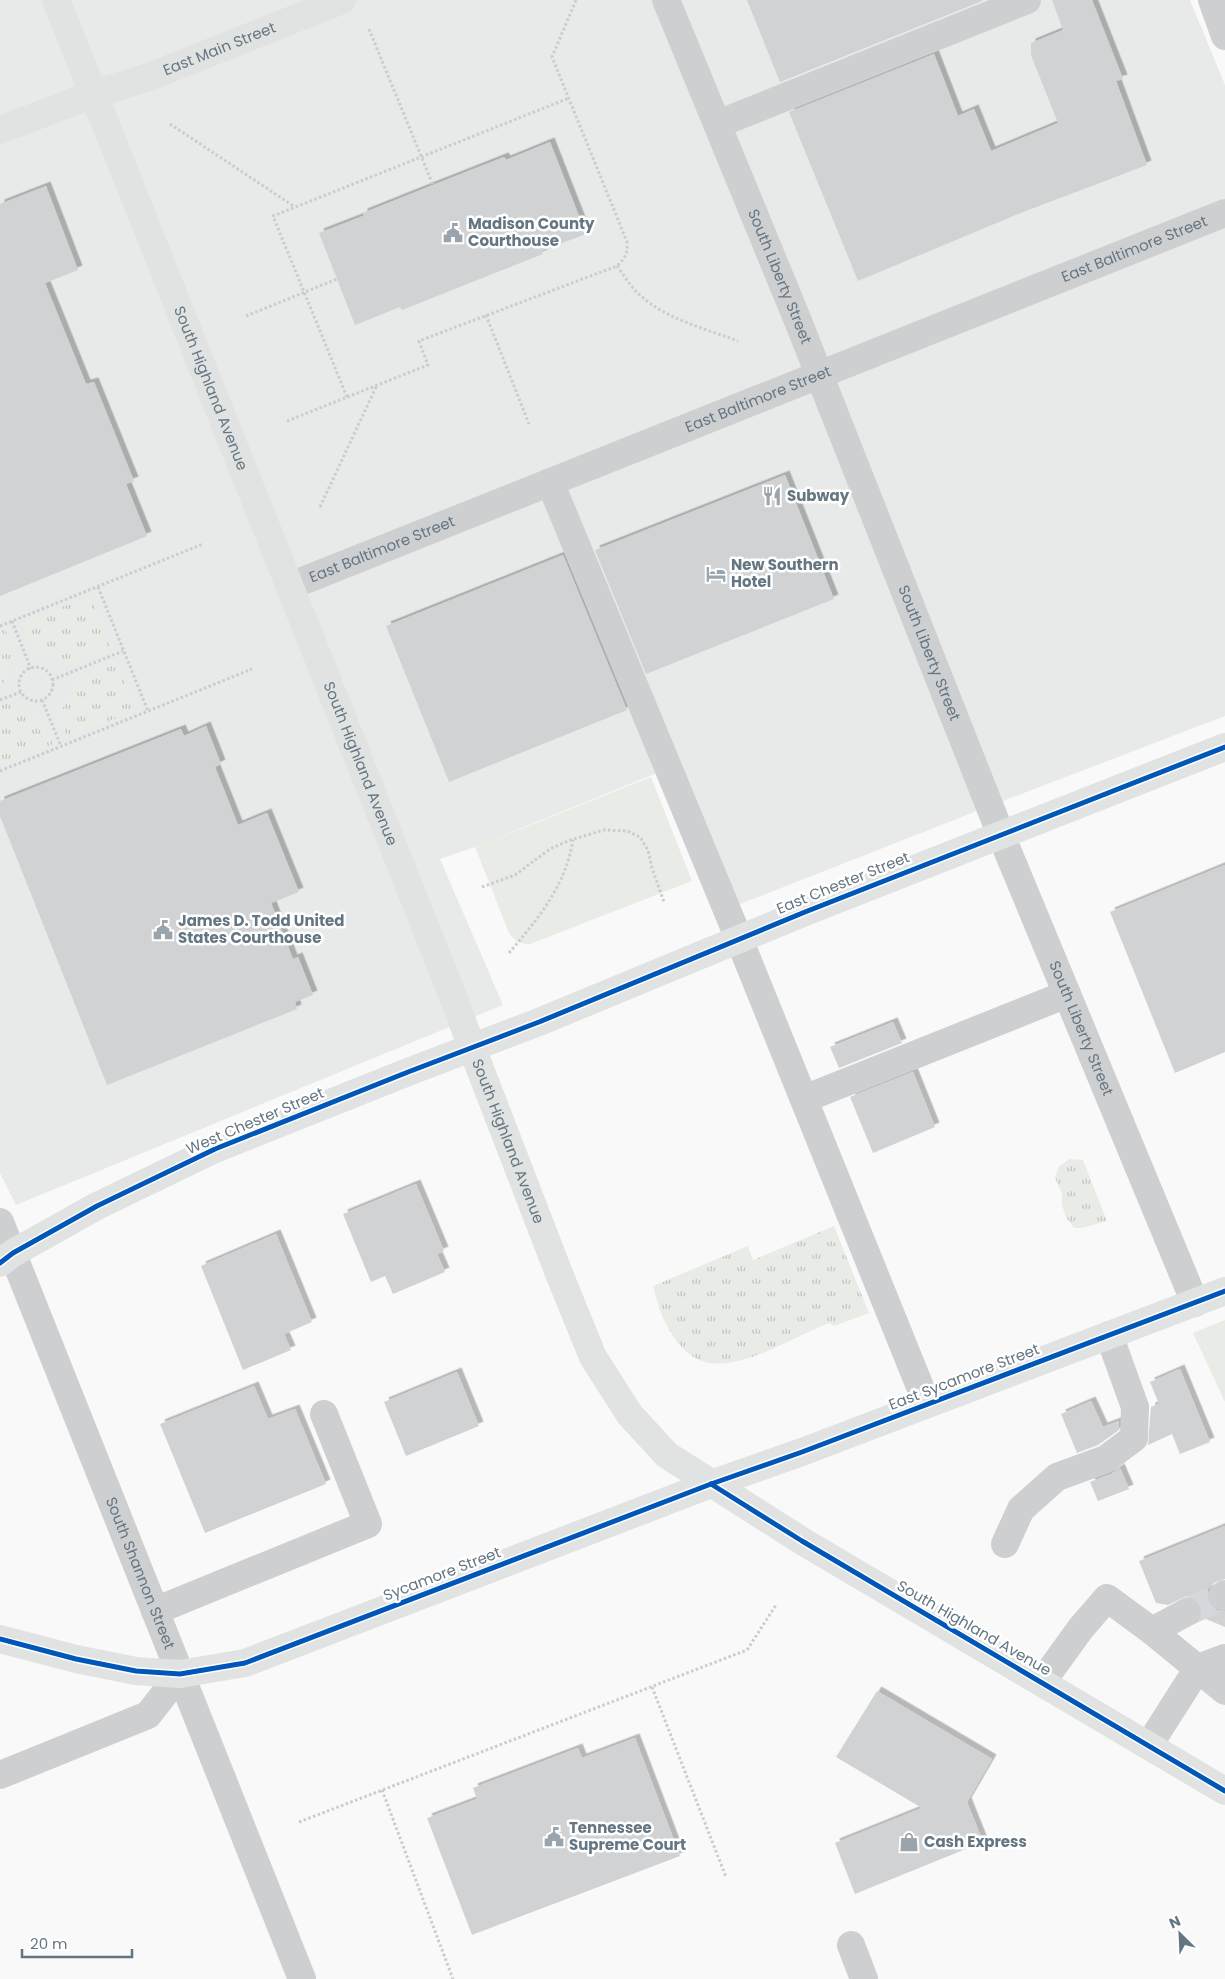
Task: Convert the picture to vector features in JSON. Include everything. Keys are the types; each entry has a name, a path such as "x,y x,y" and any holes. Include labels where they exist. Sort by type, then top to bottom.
{"main road":[{"name":"South Highland Avenue","path":"56,0 449,986 560,1276 594,1357 630,1415 666,1455 710,1484 802,1541 1225,1791"},
{"name":"East Main Street","path":"0,130 94,94 149,77 342,0"},
{"name":"East Chester Street","path":"472,1048 739,939 1225,747"},
{"name":"West Chester Street","path":"4,1257 97,1206 215,1149 472,1048"},
{"name":"East Sycamore Street","path":"710,1484 928,1404 1225,1291"},
{"name":"Sycamore Street","path":"0,1639 76,1659 136,1671 180,1674 245,1663 710,1484"}],"street":[{"name":"South Liberty Street","path":"666,0 819,375 1001,835 1195,1303"},
{"path":"718,124 1027,0"},
{"path":"1212,0 1225,36"},
{"name":"East Baltimore Street","path":"290,586 1225,213"},
{"path":"550,482 739,939 928,1404"},
{"path":"804,1099 1067,994"},
{"name":"South Shannon Street","path":"0,1222 4,1257 155,1611 302,1979"},
{"path":"1005,1544 1020,1509 1057,1477 1106,1458 1134,1438 1136,1407 1110,1335"},
{"path":"155,1611 368,1524 324,1414"},
{"path":"1042,1682 1081,1628 1107,1598 1152,1631 1225,1691"},
{"path":"1152,1631 1187,1612"},
{"path":"1149,1745 1198,1668 1225,1658"},
{"path":"0,1775 148,1715 180,1674"},
{"path":"851,1945 864,1979"}],"path":[{"path":"287,421 428,365 419,341 617,266 625,259 628,250 627,242 552,57 576,0"},
{"path":"369,28 433,185"},
{"path":"347,397 273,216 569,98"},
{"path":"170,124 295,207"},
{"path":"617,266 639,295 653,306 673,316 738,341"},
{"path":"246,316 337,279"},
{"path":"486,315 529,424"},
{"path":"320,507 377,385"},
{"path":"0,626 203,544"},
{"path":"98,587 148,711"},
{"path":"12,621 31,668"},
{"path":"52,680 123,651"},
{"path":"31,668 42,668 50,675 52,680 51,691 45,699 34,701 21,692 20,681 22,675 31,668"},
{"path":"0,771 252,668"},
{"path":"0,700 21,692"},
{"path":"42,700 61,746"},
{"path":"482,887 515,875 550,849 573,840 604,830 628,831 640,837 648,850 664,902"},
{"path":"509,953 552,899 570,855 573,840"},
{"path":"299,1822 747,1650 776,1605"},
{"path":"652,1687 726,1877"},
{"path":"382,1790 453,1979"}],"shaded area":[{"path":"0,0 1190,0 1225,85 1225,716 735,906 677,765 475,847 440,859 503,1005 16,1205 0,1173"}],"green space":[{"path":"90,596 110,648 67,665 50,652 33,651 22,622"},
{"path":"5,629 17,657 6,670 2,690 0,691 0,631"},
{"path":"116,662 135,711 67,737 57,714 69,701 73,680"},
{"path":"7,703 24,715 41,716 53,744 0,765 0,705"},
{"path":"651,777 692,881 530,944 521,943 513,939 475,847"},
{"path":"1070,1159 1083,1160 1107,1221 1082,1228 1074,1228 1066,1217 1062,1205 1062,1194 1055,1178 1059,1166"},
{"path":"834,1226 869,1313 834,1326 829,1323 749,1358 716,1364 702,1361 690,1355 673,1337 662,1317 653,1286 748,1246 753,1260"},
{"path":"1225,1320 1225,1402 1193,1333"}],"building":[{"path":"747,0 982,0 982,1 780,82"},
{"path":"1052,0 1092,0 1123,79 1116,81 1147,165 1018,214 858,281 789,112 934,54 958,116 974,109 991,151 1058,123 1031,55 1031,43 1063,30"},
{"name":"Madison County Courthouse","path":"550,142 586,234 541,251 543,254 402,310 400,307 355,325 319,233 363,216 363,213 504,157 506,160"},
{"path":"46,186 78,270 45,283 86,384 94,382 134,481 126,484 147,536 0,596 0,204"},
{"name":"New Southern Hotel","path":"785,475 834,599 646,674 595,550"},
{"path":"563,555 627,710 449,782 386,626"},
{"name":"James D. Todd United States Courthouse","path":"206,726 221,764 215,767 238,825 267,813 299,892 271,903 293,959 298,957 313,995 295,1002 297,1009 107,1085 0,816 0,801 181,729 184,736"},
{"path":"1225,865 1225,1052 1175,1073 1110,912"},
{"path":"893,1022 902,1043 839,1068 830,1047"},
{"path":"913,1072 935,1127 873,1153 850,1097"},
{"path":"416,1184 444,1251 437,1254 445,1272 393,1294 385,1276 371,1282 343,1214"},
{"path":"276,1234 312,1322 284,1334 291,1350 243,1370 201,1266"},
{"path":"1180,1369 1210,1442 1180,1454 1172,1434 1148,1445 1151,1407 1159,1404 1150,1382"},
{"path":"457,1372 479,1426 406,1456 384,1402"},
{"path":"254,1386 268,1419 295,1409 326,1484 205,1533 160,1424"},
{"path":"1091,1401 1103,1427 1119,1421 1119,1430 1098,1445 1077,1453 1061,1414"},
{"path":"1120,1468 1129,1489 1098,1501 1090,1482 1111,1474"},
{"path":"1225,1526 1225,1579 1213,1583 1208,1589 1206,1597 1209,1604 1215,1610 1225,1611 1225,1627 1201,1617 1203,1612 1201,1605 1195,1598 1187,1596 1168,1605 1156,1603 1139,1561"},
{"path":"877,1691 992,1759 967,1802 983,1842 855,1894 835,1843 922,1808 836,1757"},
{"name":"Tennessee Supreme Court","path":"635,1738 680,1856 472,1935 427,1818 477,1799 473,1788 578,1748 582,1758"}],"tunnel":[{"path":"1187,1612 1222,1596"}],"cycle path":[{"path":"0,1263 13,1253 97,1206 215,1149 539,1022 805,912 1225,747"},
{"path":"0,1639 76,1659 136,1671 180,1674 245,1663 711,1484 802,1452 1225,1291"},
{"path":"711,1484 802,1541 1225,1791"}],"place":[{"name":"Madison County Courthouse","path":"453,233"},
{"name":"Subway","path":"772,496"},
{"name":"New Southern Hotel","path":"716,574"},
{"name":"James D. Todd United States Courthouse","path":"163,930"},
{"name":"Tennessee Supreme Court","path":"554,1837"},
{"name":"Cash Express","path":"909,1842"}]}
